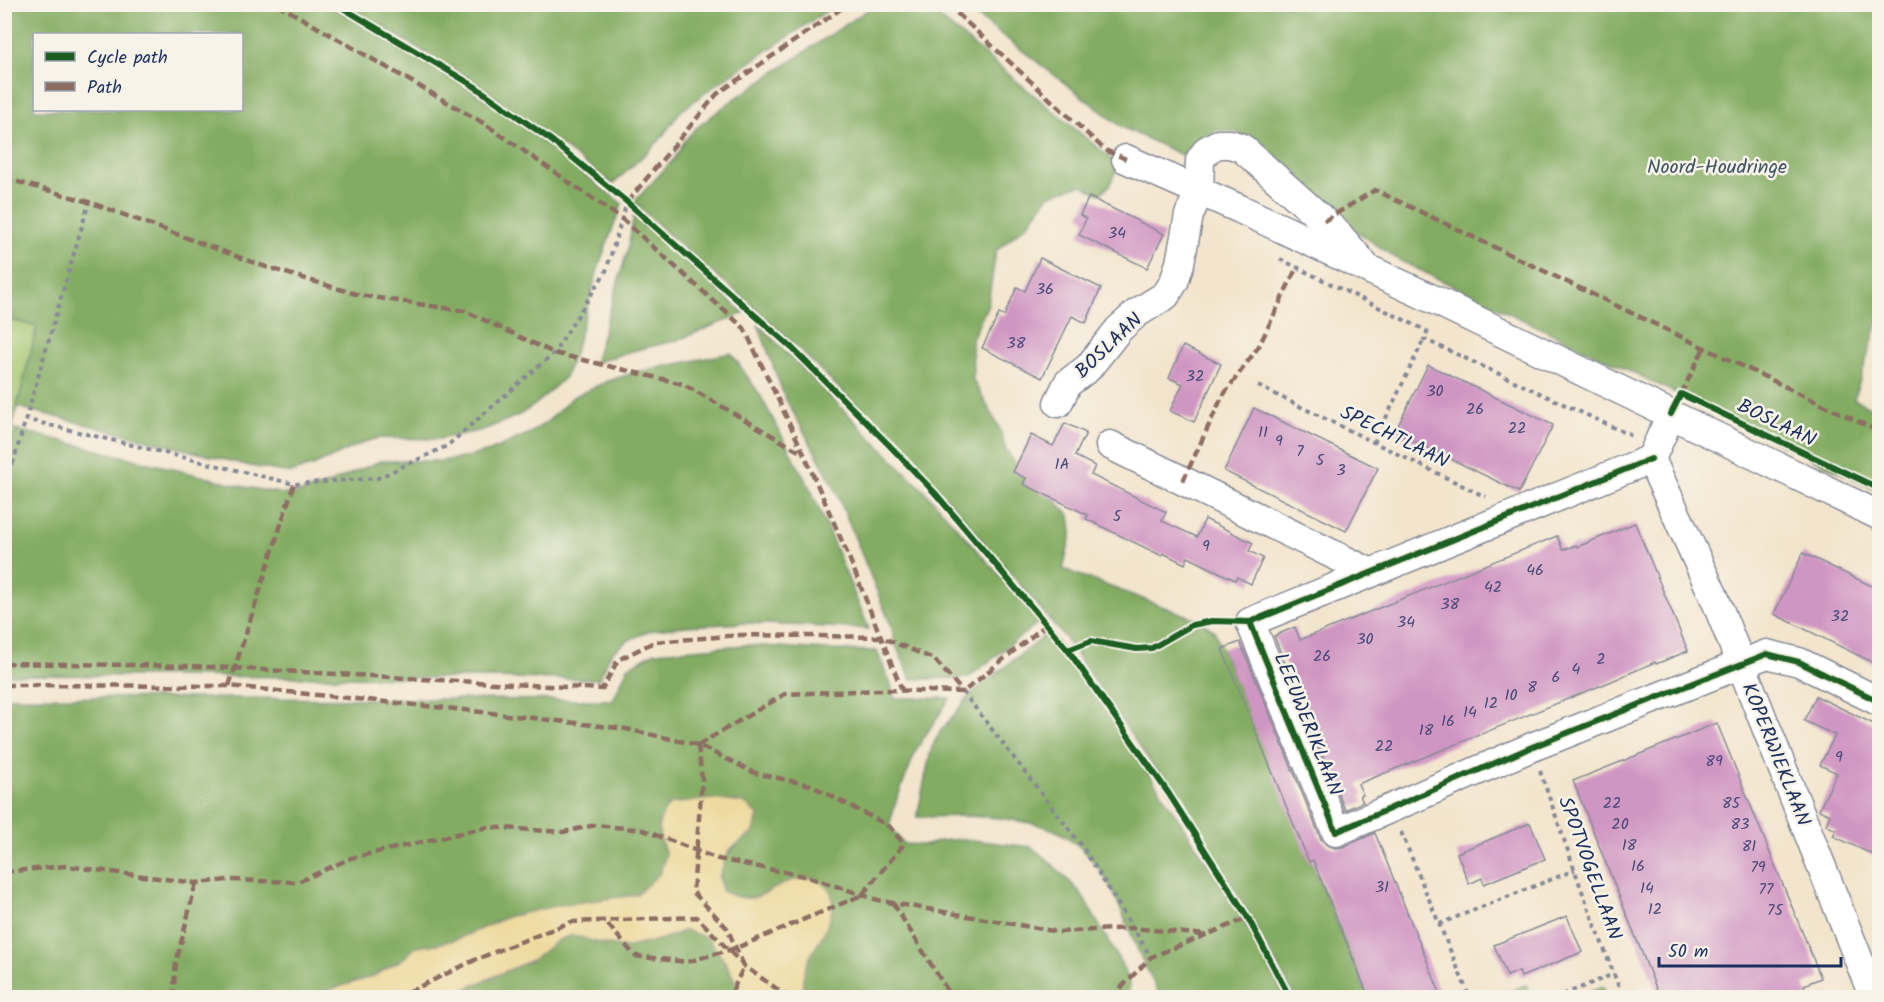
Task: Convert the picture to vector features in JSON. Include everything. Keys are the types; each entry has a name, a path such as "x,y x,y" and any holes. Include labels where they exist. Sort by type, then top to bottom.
{"street":[{"name":"BOSLAAN","path":"1058,403 1068,383 1088,368 1119,329 1137,313 1166,295 1174,282 1189,215 1199,192 1200,160 1207,150 1218,144 1230,144 1242,148 1336,232 1367,268"},
{"name":"BOSLAAN","path":"1126,159 1441,303 1880,516"},
{"path":"1653,454 1671,414"},
{"path":"1110,445 1371,573"},
{"name":"LEEUWERIKLAAN","path":"1653,454 1519,513 1250,622 1336,832 1532,747 1742,666 1767,654 1799,662 1880,702"},
{"name":"KOPERWIEKLAAN","path":"1653,454 1715,598 1874,998"}],"path":[{"path":"619,195 635,209"},
{"path":"4,466 12,463 89,202"},
{"path":"24,419 294,484 378,477 447,446 554,353 606,271 627,202"},
{"path":"1374,442 1441,303"},
{"path":"1424,339 1653,454"},
{"path":"963,692 1082,846 1151,957"},
{"path":"1391,808 1470,998"},
{"path":"1439,924 1575,870"},
{"path":"1554,998 1614,974"}],"green space":[{"path":"4,5 329,5 421,58 506,113 622,204 600,262 574,354 565,377 535,405 519,415 483,430 439,439 379,438 367,441 315,465 290,473 250,466 17,407 37,327 5,318"},
{"path":"345,5 836,5 717,84 680,112 659,141 613,184 475,82"},
{"path":"875,5 924,5 1119,165 1109,186 1100,194 1081,185 1049,195 1030,222 996,251 988,304 972,339 973,380 999,427 1006,450 1021,472 1070,516 1072,531 1063,569 1196,619 1214,630 1368,997 1295,997 1219,862 1065,638 952,504 906,455 784,334 692,256 634,202 674,159 695,129 730,102"},
{"name":"Noord-Houdringe","path":"963,5 1879,5 1879,319 1854,399 1879,412 1879,491 1399,260 1353,229 1253,141 1242,135 1232,131 1216,131 1202,141 1188,158 1122,127"},
{"path":"634,214 744,313 678,340 594,363 628,249"},
{"path":"5,318 37,327 12,428 19,430 5,446"},
{"path":"758,324 928,495 1040,621 968,678 911,679 833,484 784,396"},
{"path":"731,353 760,395 812,492 869,629 746,623 685,626 649,631 629,640 612,652 599,679 5,675 5,446 19,430 245,487 291,495 323,486 380,461 440,461 490,451 530,433 548,421 573,397 608,381 637,372"},
{"path":"1049,632 1118,727 1235,905 1285,997 1161,997 1109,884 1091,859 1067,837 1045,827 995,817 917,817 931,750 939,733 972,693"},
{"path":"746,645 877,651 894,698 950,698 917,748 896,801 889,826 904,844 927,845 939,841 963,839 1031,847 1048,860 1080,892 1121,963 1130,987 1126,998 804,997 804,972 809,957 822,935 792,880 766,894 750,898 722,891 720,880 723,862 732,849 754,832 670,804 662,816 659,828 660,840 666,854 660,873 636,895 507,917 458,939 416,947 403,959 374,976 307,997 5,997 4,697 613,700 628,667 655,652"},
{"path":"686,930 708,938 727,965 743,997 446,998 532,960 558,940 573,935 625,948 662,939"},
{"path":"1526,985 1530,997 1496,997"},
{"path":"1603,987 1607,997 1578,997"}],"sand":[{"path":"712,799 744,803 758,815 754,832 729,850 719,877 722,891 733,896 751,898 765,894 790,881 815,878 831,890 832,907 829,921 804,973 802,985 804,997 743,997 727,965 708,938 686,930 662,939 625,948 573,935 558,940 532,960 446,997 307,997 374,976 403,959 416,947 458,939 507,917 560,905 636,895 660,873 666,854 659,834 659,822 670,804"}],"building":[{"path":"1089,197 1164,234 1147,268 1079,235 1086,219 1080,215"},
{"path":"1040,258 1101,288 1086,323 1072,316 1042,378 982,348 999,314 1004,316 1017,287 1025,291"},
{"path":"1183,346 1221,364 1194,422 1170,411 1183,384 1169,378"},
{"path":"1428,365 1553,425 1519,492 1395,432"},
{"path":"1254,408 1378,468 1346,531 1224,471"},
{"path":"1065,423 1086,433 1075,456 1095,466 1091,475 1166,512 1162,521 1197,537 1205,519 1253,543 1249,551 1263,558 1251,584 1237,577 1235,580 1188,557 1185,564 1163,553 1162,556 1086,519 1088,515 1023,484 1026,478 1013,472 1031,435 1053,446"},
{"path":"1635,523 1688,651 1656,664 1655,662 1358,784 1363,795 1360,796 1363,802 1345,810 1274,636 1295,627 1300,640 1557,536 1563,550 1576,545 1577,547"},
{"path":"1803,553 1880,590 1880,666 1774,614"},
{"path":"1240,642 1321,839 1327,845 1335,848 1343,847 1375,833 1442,998 1369,998 1313,860 1309,862 1222,649"},
{"path":"1816,696 1880,727 1880,858 1833,836 1836,830 1826,825 1830,815 1819,810 1837,773 1820,765 1835,735 1804,721"},
{"path":"1717,723 1821,978 1804,985 1809,998 1660,998 1573,781"},
{"path":"1530,823 1545,859 1484,884 1482,878 1469,884 1457,853"},
{"path":"1567,916 1582,952 1521,977 1519,971 1507,976 1494,945"}],"marked path":[{"path":"277,4 485,124 622,219 744,328 804,454 848,555 902,690"},
{"path":"627,202 717,94 848,4"},
{"path":"947,4 1105,150 1126,159"},
{"path":"4,178 89,202 263,266 359,295 465,311 554,353 683,384 804,454"},
{"path":"1324,221 1375,190 1880,432"},
{"path":"1183,481 1222,397 1259,346 1297,267"},
{"path":"1681,394 1704,348"},
{"path":"229,686 294,484"},
{"path":"698,745 785,694 882,690 963,692 1047,624"},
{"path":"4,663 193,666 602,689 618,660 654,642 741,635 881,637 934,659 963,692"},
{"path":"4,685 229,686 626,729 698,745 755,773 810,785 889,826 904,844 862,895 736,948 687,962 635,956 605,921"},
{"path":"698,745 702,780 693,892 727,928 744,966 729,998"},
{"path":"4,872 66,866 196,883 228,880 298,882 351,858 488,827 563,832 596,825 643,830 718,859 805,876 893,903 1059,932 1133,928 1206,935"},
{"path":"173,998 176,963 196,883"},
{"path":"893,903 952,998"},
{"path":"396,998 477,959 571,922 697,917 744,966 790,998"},
{"path":"1111,998 1151,957 1248,918"}],"cycle path":[{"path":"336,4 474,86 551,140 627,202 792,348 889,445 935,493 1068,650 1169,794 1248,918 1290,998"},
{"path":"1671,414 1681,394 1880,489"},
{"path":"1651,459 1250,622 1336,832 1532,747 1767,654 1799,662 1880,702"},
{"path":"1068,650 1091,641 1137,649 1152,648 1192,625 1212,621 1250,622"}]}
